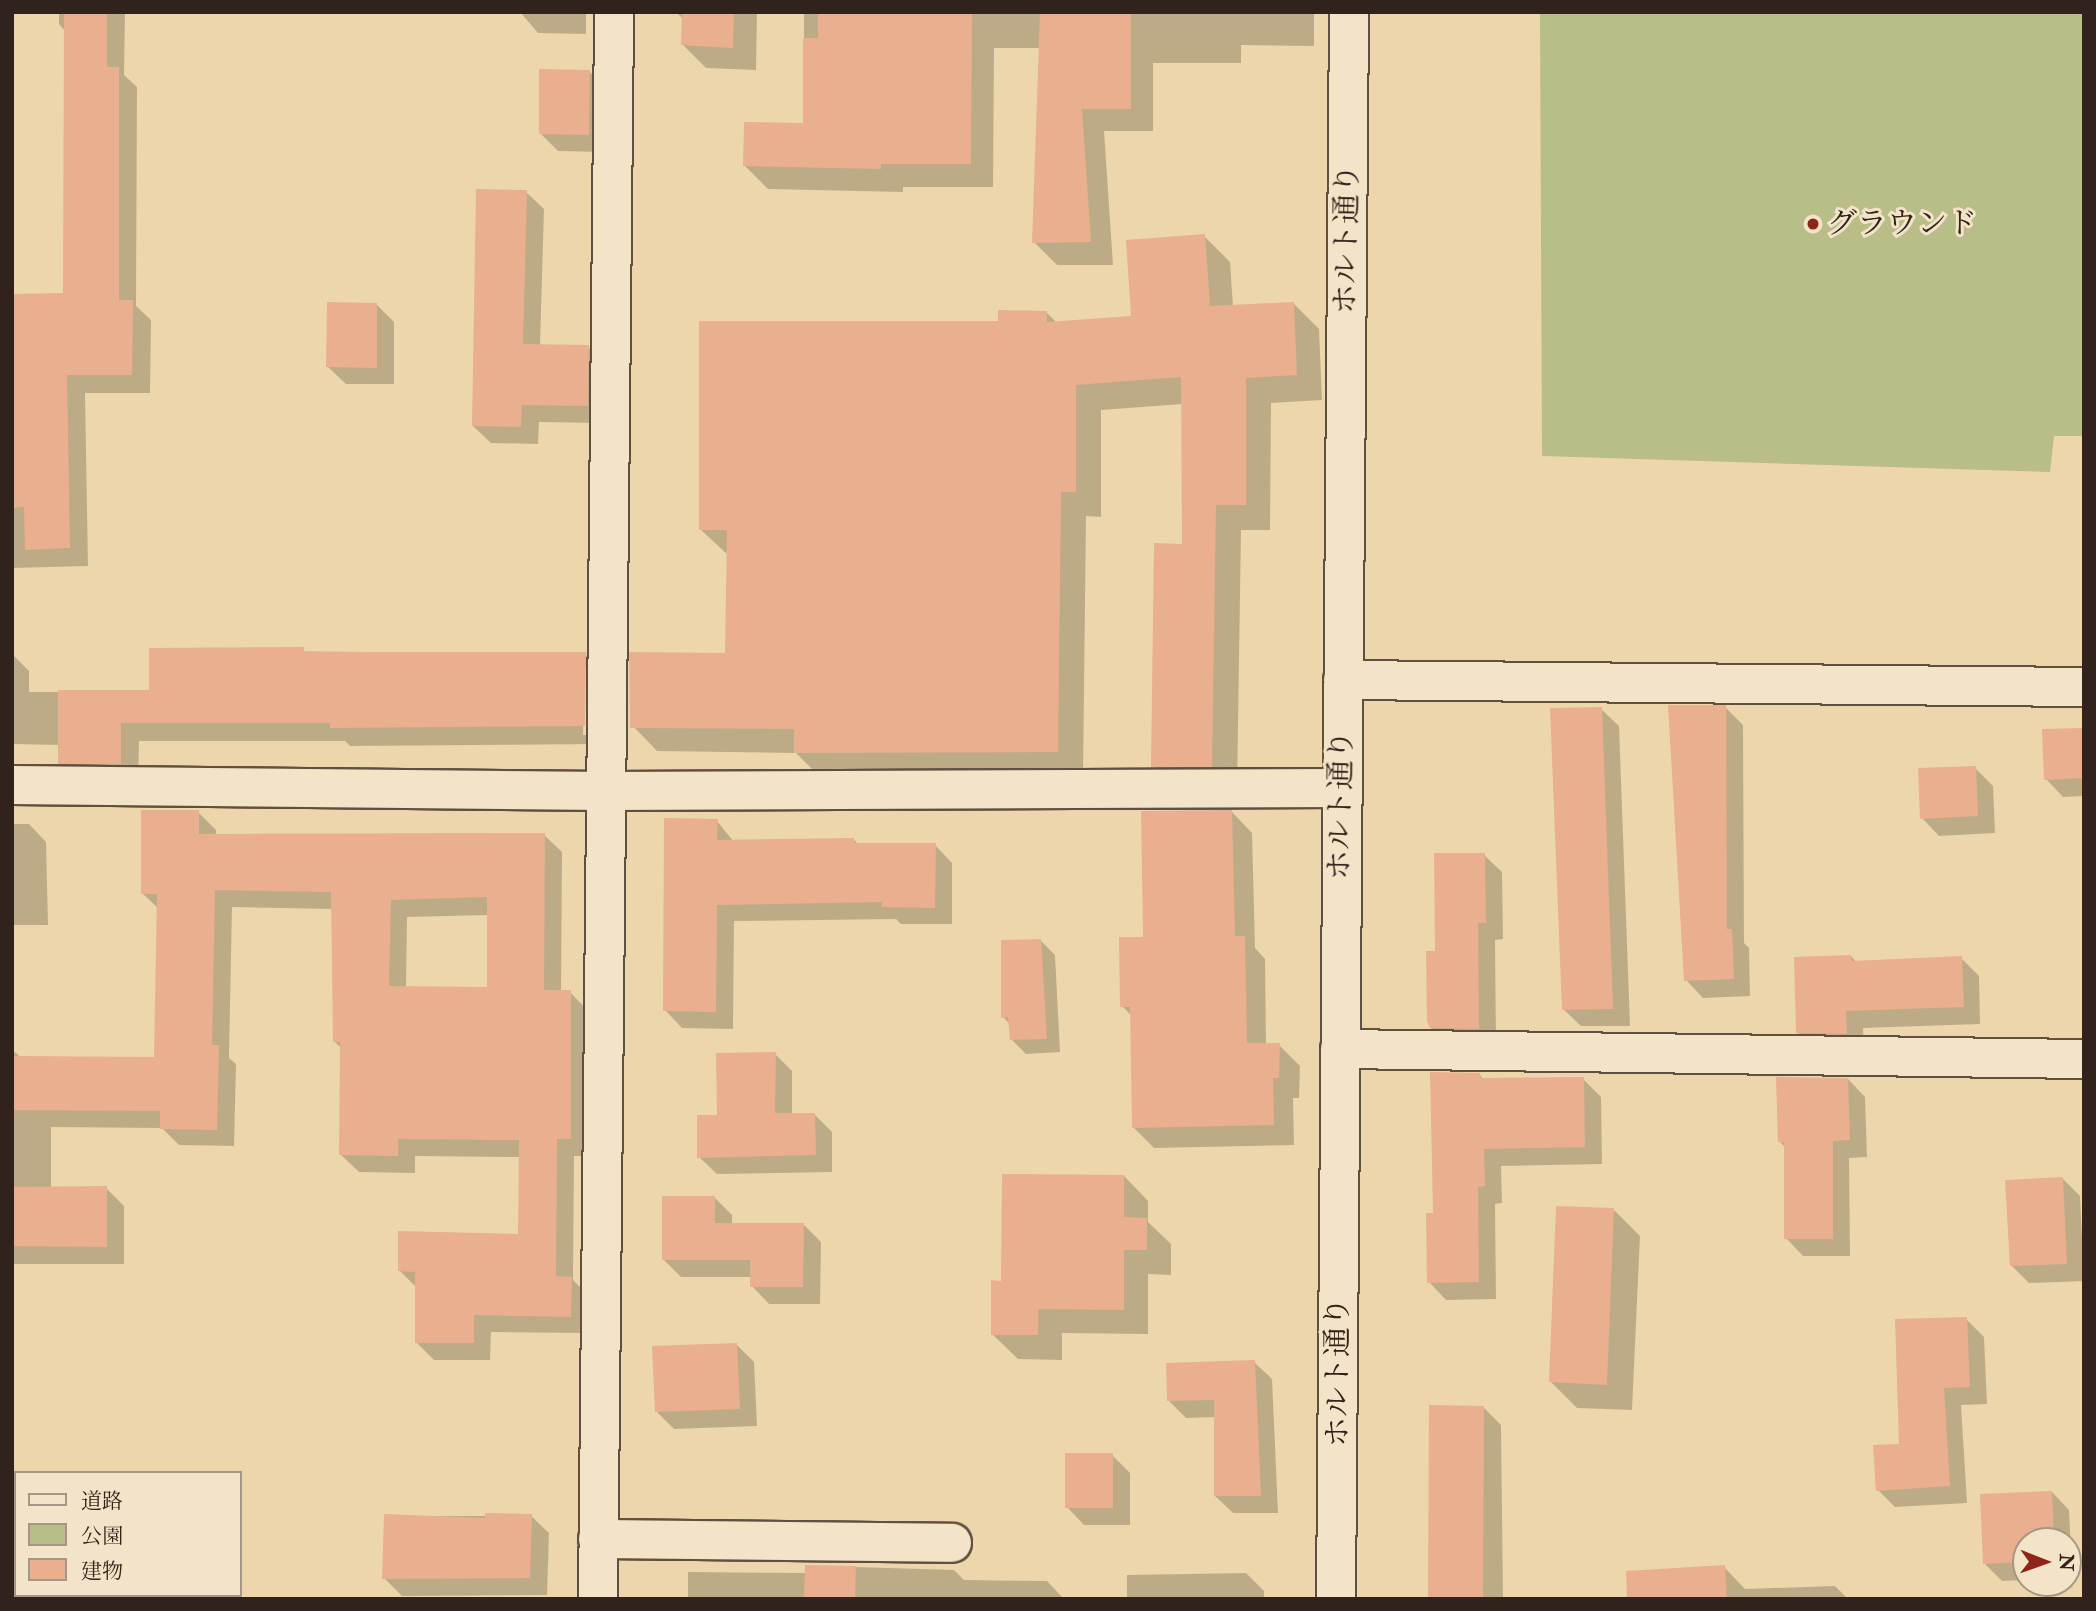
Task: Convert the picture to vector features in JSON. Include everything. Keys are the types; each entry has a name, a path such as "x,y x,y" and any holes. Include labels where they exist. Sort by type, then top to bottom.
{"street":[{"path":"598,1599 614,12"},
{"name":"ホルト通り","path":"1336,1599 1339,789 1343,680 1349,12"},
{"path":"1343,680 2084,687"},
{"path":"12,785 607,790 1339,789"},
{"path":"1340,1049 2084,1059"},
{"path":"598,1539 952,1543"}],"green space":[{"name":"グラウンド","path":"1540,12 2084,12 2084,436 2054,436 2050,472 1542,456"}],"building":[{"path":"64,12 107,12 107,67 119,67 119,300 133,300 132,375 67,375 70,548 25,550 24,507 12,508 12,294 63,293"},
{"path":"682,12 734,12 733,48 681,45"},
{"path":"818,12 972,12 971,164 881,164 881,169 743,166 744,122 803,123 803,38 818,38"},
{"path":"1040,12 1131,12 1131,109 1082,109 1091,242 1032,243"},
{"path":"539,69 590,70 589,135 539,134"},
{"path":"476,189 527,190 523,344 589,345 588,406 522,405 521,427 472,426"},
{"path":"1205,234 1210,306 1294,302 1297,375 1246,378 1246,505 1216,505 1212,767 1151,767 1154,543 1182,544 1181,377 1076,385 1076,492 1061,492 1058,752 794,753 794,729 630,728 629,652 725,653 727,530 699,530 699,321 998,321 998,310 1047,311 1047,322 1131,316 1126,240"},
{"path":"327,302 377,303 377,368 326,367"},
{"path":"304,647 304,652 586,652 585,726 330,728 330,723 121,723 121,764 58,764 58,690 149,690 149,648"},
{"path":"1668,705 1726,705 1727,929 1732,929 1734,979 1684,981"},
{"path":"1602,707 1613,1009 1562,1010 1550,708"},
{"path":"2084,728 2084,778 2044,780 2042,729"},
{"path":"1976,766 1978,816 1920,819 1918,768"},
{"path":"141,810 199,810 199,834 545,833 544,990 571,990 571,1139 557,1139 556,1276 572,1277 571,1317 474,1315 474,1343 415,1343 415,1272 398,1271 398,1231 518,1234 519,1140 398,1139 398,1156 339,1155 340,1042 333,1042 331,892 215,890 212,1045 219,1045 217,1130 160,1129 160,1111 12,1110 12,1056 154,1057 157,894 141,894","holes":["487,897 487,987 389,986 391,900"]},
{"path":"1232,810 1235,936 1245,936 1247,1043 1280,1043 1279,1078 1273,1078 1274,1125 1132,1128 1130,1007 1120,1007 1119,937 1143,937 1141,811"},
{"path":"664,818 718,819 717,840 854,838 854,843 936,843 935,908 882,907 882,902 717,905 716,1012 663,1011"},
{"path":"1434,853 1485,853 1486,923 1478,923 1479,1029 1430,1028 1427,1021 1426,951 1435,951"},
{"path":"1041,939 1047,1039 1010,1040 1008,1017 1001,1018 1001,940"},
{"path":"1851,955 1852,961 1962,956 1964,1007 1846,1011 1847,1034 1796,1033 1794,957"},
{"path":"776,1052 775,1113 815,1113 816,1155 697,1158 697,1115 717,1115 716,1053"},
{"path":"1430,1072 1480,1073 1480,1078 1584,1077 1585,1147 1484,1149 1485,1186 1478,1187 1479,1282 1427,1283 1426,1213 1433,1213"},
{"path":"1776,1077 1848,1078 1850,1140 1833,1141 1833,1239 1784,1239 1784,1142 1778,1142"},
{"path":"1002,1174 1124,1175 1124,1217 1147,1218 1147,1250 1124,1250 1124,1310 1038,1309 1038,1335 991,1335 991,1280 1001,1281"},
{"path":"2063,1177 2067,1264 2010,1266 2005,1180"},
{"path":"107,1186 107,1247 12,1246 12,1187"},
{"path":"662,1196 715,1196 715,1223 804,1223 803,1287 750,1287 750,1260 662,1260"},
{"path":"1556,1206 1614,1208 1607,1385 1549,1382"},
{"path":"1967,1317 1970,1387 1944,1388 1950,1486 1876,1491 1873,1445 1899,1444 1895,1319"},
{"path":"737,1343 740,1409 655,1412 652,1346"},
{"path":"1255,1360 1261,1496 1214,1496 1214,1400 1167,1401 1166,1363"},
{"path":"1429,1405 1484,1406 1483,1599 1428,1599"},
{"path":"1065,1453 1113,1453 1113,1508 1065,1508"},
{"path":"2052,1491 2053,1527 2012,1527 2012,1563 1983,1564 1980,1494"},
{"path":"485,1513 532,1514 530,1578 382,1579 384,1514 485,1518"},
{"path":"805,1565 856,1566 855,1599 804,1599"},
{"path":"1725,1565 1727,1599 1627,1599 1626,1571"}],"place":[{"name":"グラウンド","path":"1813,224"}]}
